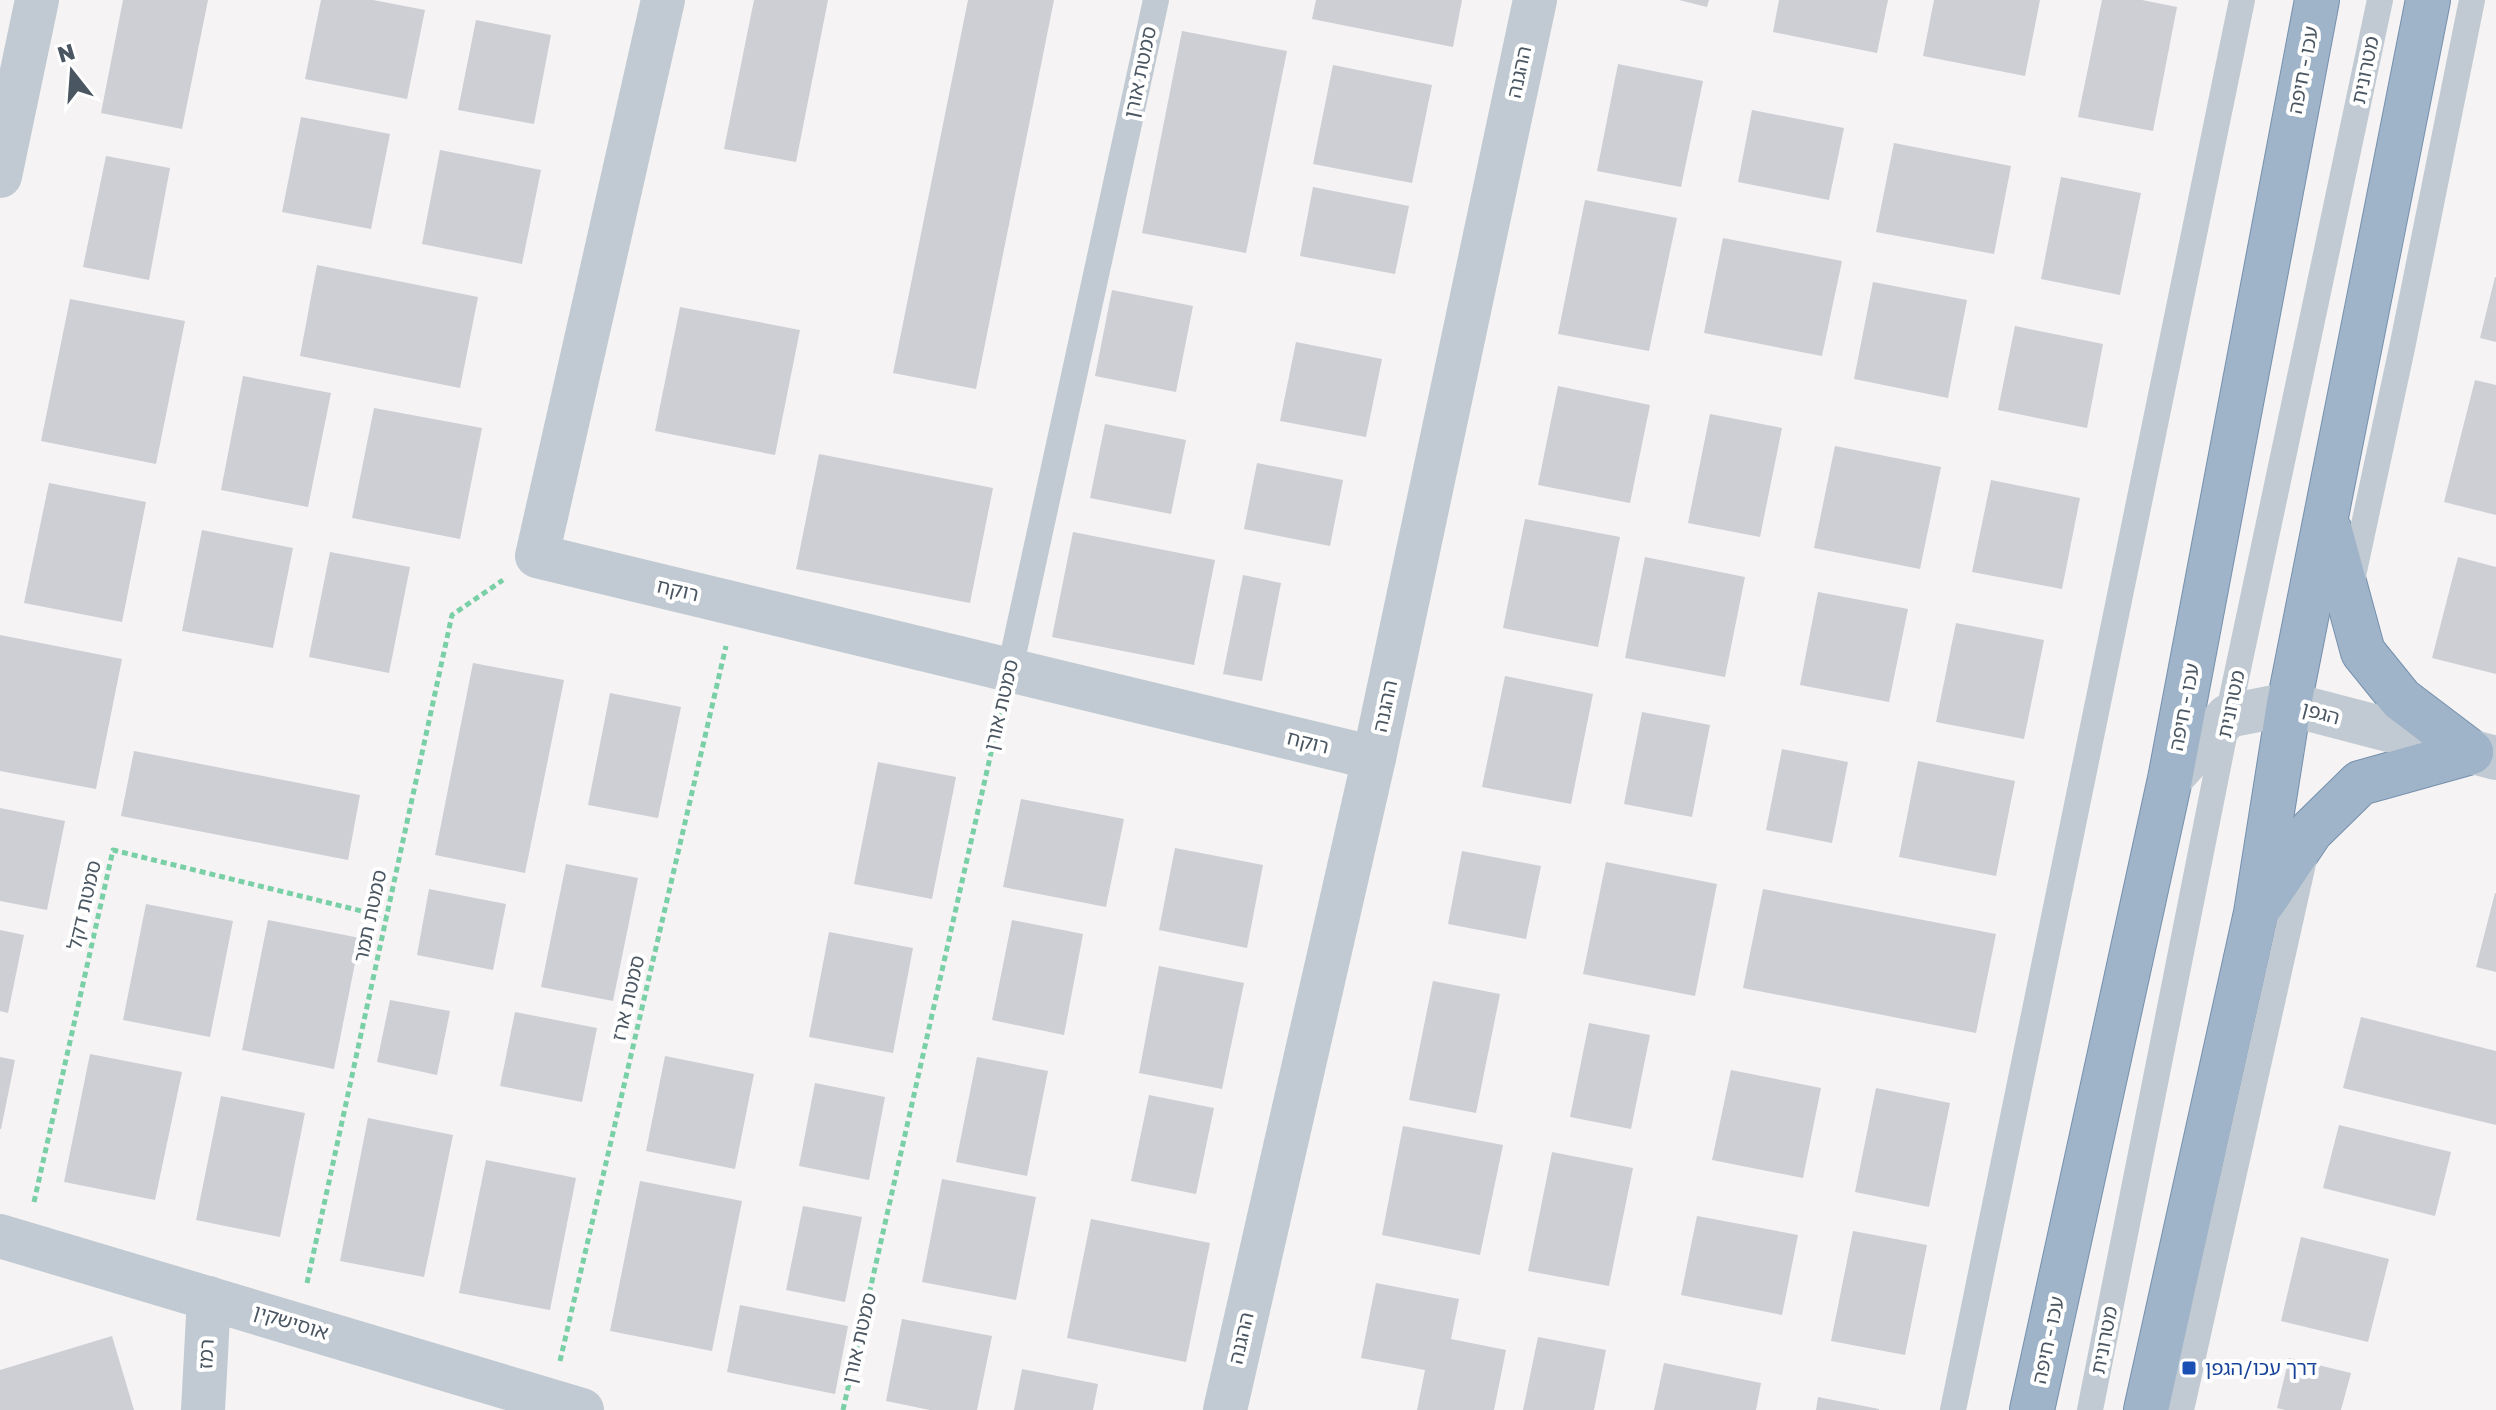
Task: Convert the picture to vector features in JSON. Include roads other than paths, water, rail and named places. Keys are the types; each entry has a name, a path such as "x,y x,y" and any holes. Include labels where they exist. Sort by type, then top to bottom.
{"highway":[{"name":"עכו - חיפה","path":"2032,1410 2170,779 2317,0"},
{"path":"2146,1410 2256,913 2289,704 2428,0"},
{"path":"2327,518 2363,652 2401,699 2483,755"},
{"path":"2256,913 2311,831 2360,783 2483,755"}],"street":[{"path":"0,176 37,0"},
{"name":"רוקח","path":"663,0 537,556 1374,758"},
{"name":"ההגנה","path":"1225,1410 1374,758 1535,0"},
{"name":"הגפן","path":"2228,716 2289,704 2483,755"},
{"path":"2170,779 2228,716"},
{"name":"אוסישקין","path":"13,1239 566,1405"},
{"name":"רמז","path":"203,1410 209,1298"}],"lane":[{"name":"סמטת אורן","path":"1010,669 1156,0"},
{"path":"1953,1410 2242,0"},
{"name":"מטרונית","path":"2090,1410 2228,716 2380,0"},
{"path":"2348,601 2472,0"},
{"path":"2356,370 2402,348"},
{"path":"2181,1410 2311,831"}],"place":[{"name":"דרך עכו/הגפן","path":"2189,1368"}]}
